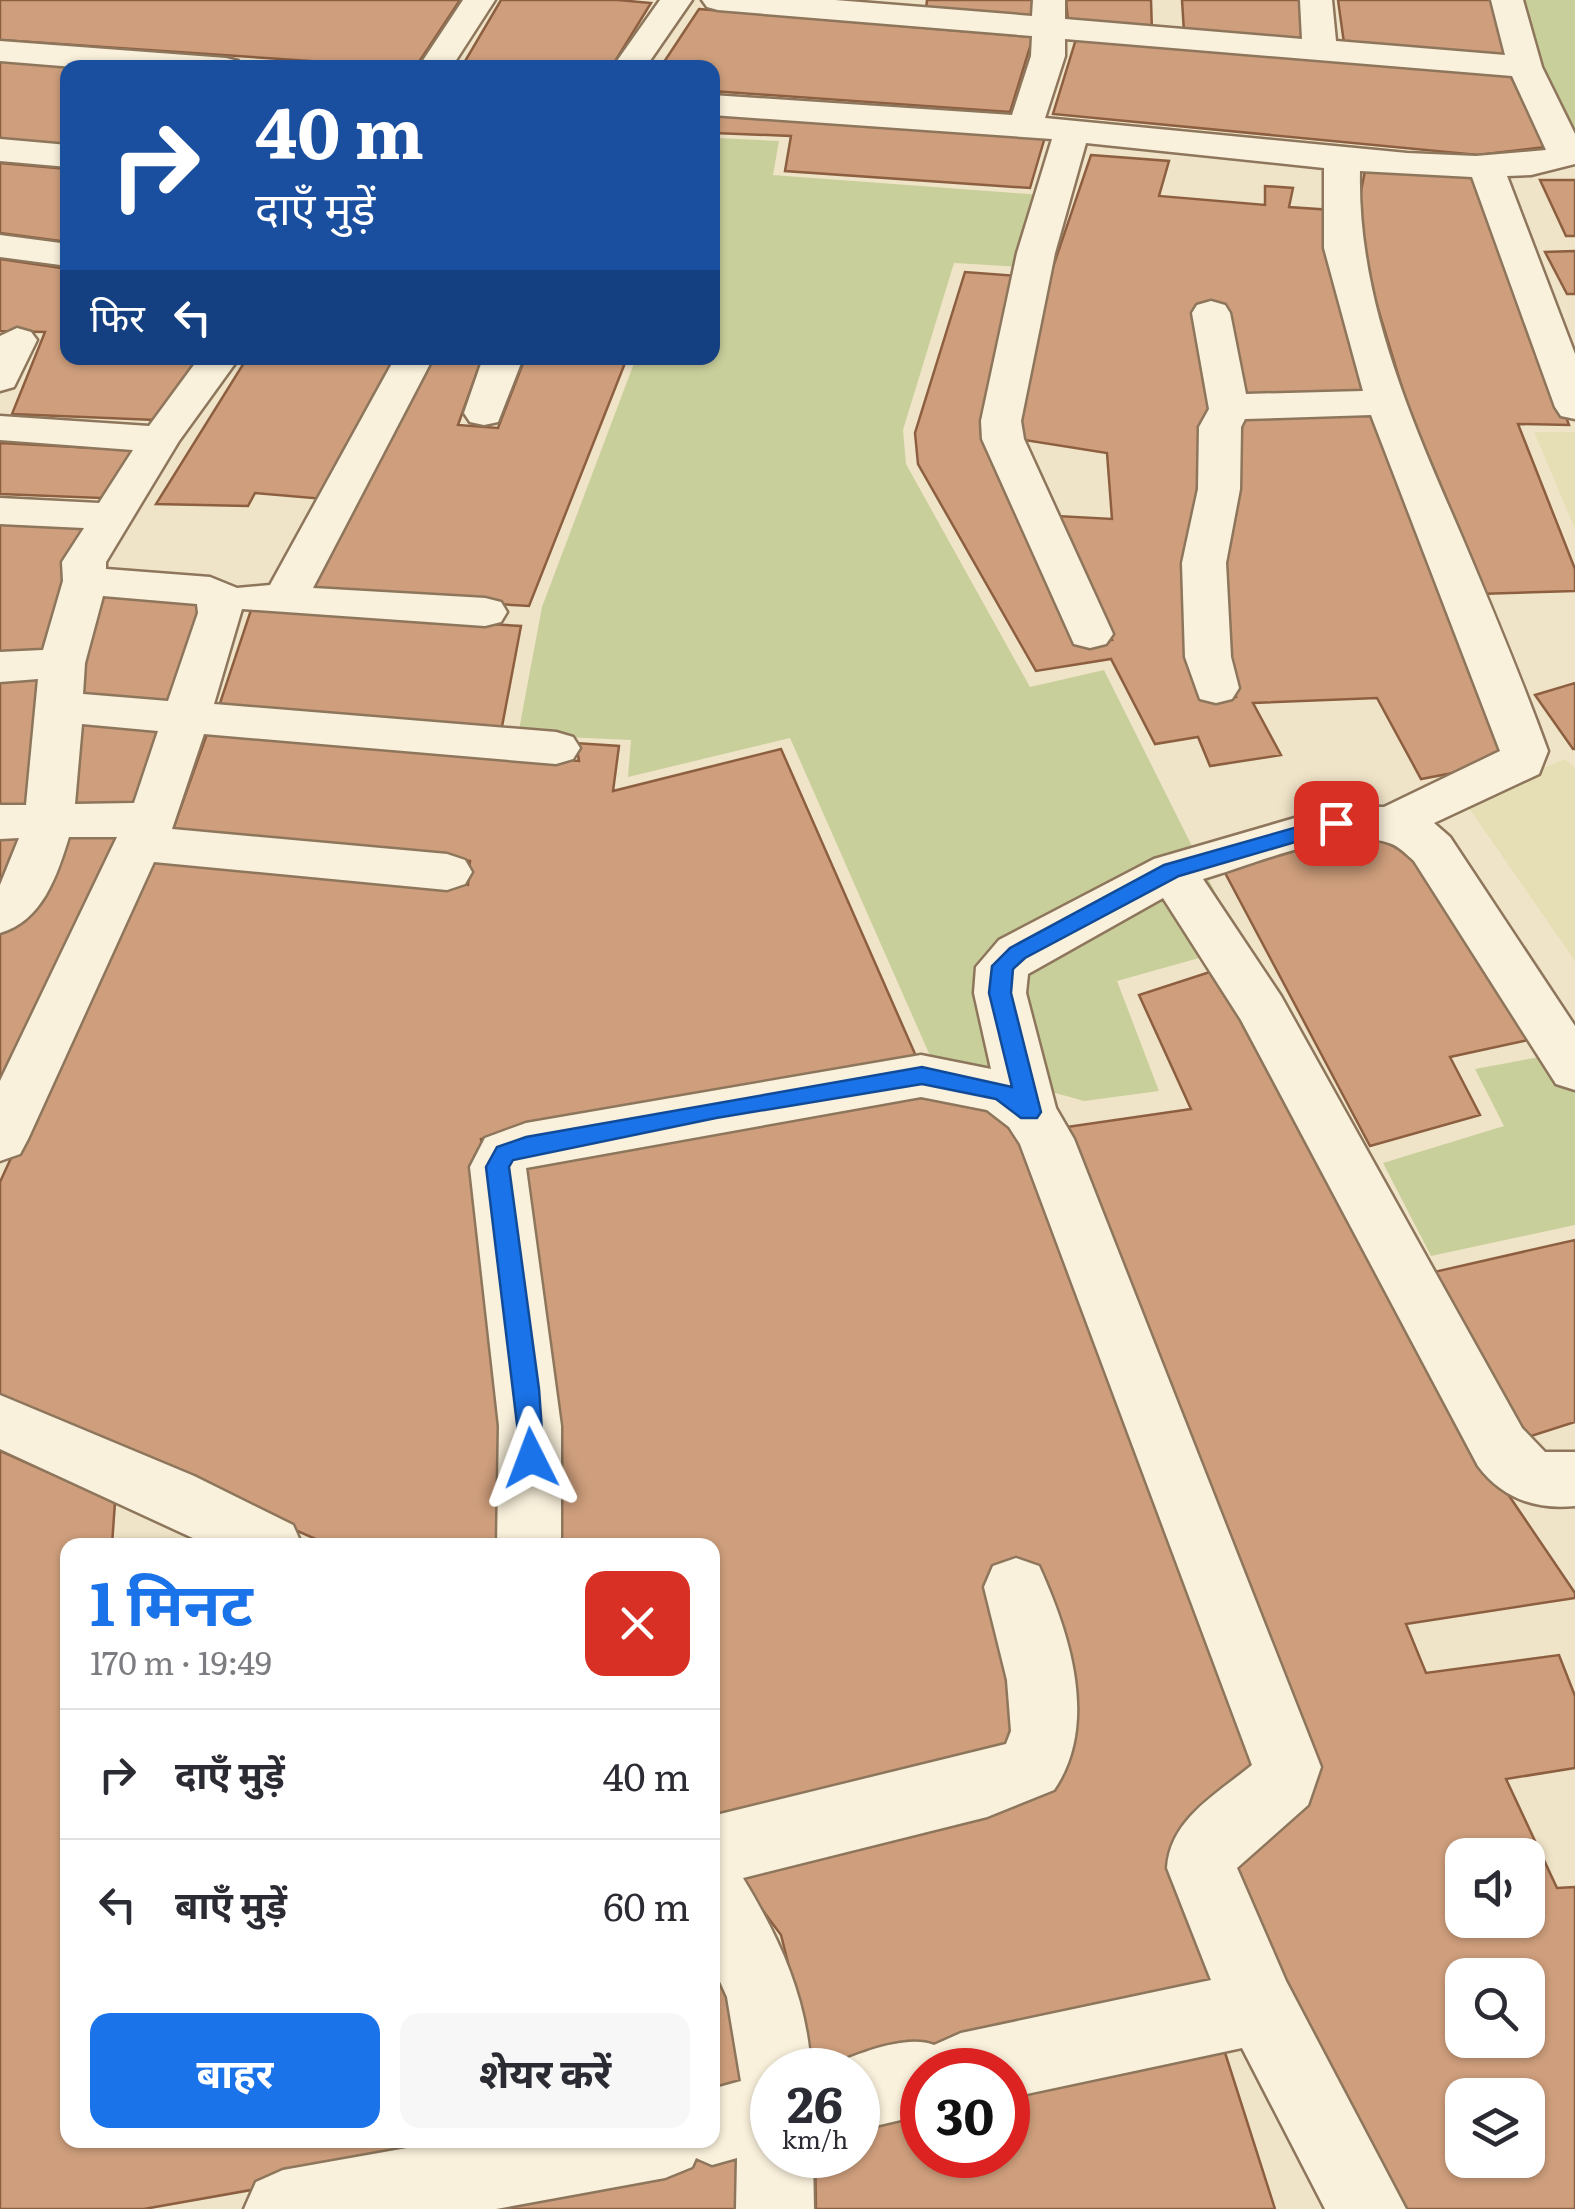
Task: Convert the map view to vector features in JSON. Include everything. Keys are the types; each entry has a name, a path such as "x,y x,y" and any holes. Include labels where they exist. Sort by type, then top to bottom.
{"street":[{"path":"439,60 479,0"},
{"path":"634,60 676,0"},
{"path":"718,0 1050,14 1163,39 1525,68"},
{"path":"1163,0 1163,39"},
{"path":"1316,0 1320,51"},
{"path":"720,106 1072,130 1342,157 1486,167 1536,166 1563,156 1558,130 1525,68 1507,0"},
{"path":"1025,127 1048,56 1050,14"},
{"path":"0,51 120,60"},
{"path":"1072,130 1036,253 1002,421 1003,439 1090,634"},
{"path":"0,150 60,155"},
{"path":"1342,157 1342,244 1387,403 1524,751 1522,763 1504,774 1390,824"},
{"path":"1486,167 1562,336 1575,407"},
{"path":"0,246 60,254"},
{"path":"1211,314 1229,409 1220,427 1219,489 1204,563 1206,638 1216,688"},
{"path":"0,379 17,340"},
{"path":"0,915 17,904 50,822 60,685 85,581 84,562 160,438 214,365"},
{"path":"284,600 410,365"},
{"path":"484,412 501,365"},
{"path":"1229,409 1266,404 1387,403"},
{"path":"0,428 160,438"},
{"path":"0,511 111,516"},
{"path":"85,581 210,591 220,596 484,612"},
{"path":"0,1139 145,831 187,720 220,613 220,596"},
{"path":"0,667 187,720 556,748"},
{"path":"0,822 50,822 145,831 447,872"},
{"path":"1367,2209 1260,2007 1210,1898 1202,1868 1204,1852 1284,1782 1287,1766 1046,1139 1029,1112 1000,993 1002,966 1017,953 1172,870 1336,823 1390,824 1416,834 1432,849 1575,1069"},
{"path":"1172,870 1262,1010 1500,1448 1517,1471 1548,1480 1575,1479"},
{"path":"529,1538 530,1426 498,1167 505,1153 716,1109 922,1076 1002,1092 1029,1112"},
{"path":"0,1421 172,1496 256,1538"},
{"path":"720,1849 987,1784 1030,1768 1048,1733 1040,1682 1016,1586"},
{"path":"720,1907 757,1969 774,2026 774,2048"},
{"path":"1030,2055 1260,2007"},
{"path":"720,2125 750,2116"},
{"path":"284,2209 621,2148"},
{"path":"775,2178 775,2209"}],"shaded area":[{"path":"1534,432 1575,432 1575,529"},
{"path":"1565,759 1575,768 1575,961 1464,801"}],"green space":[{"path":"1525,0 1575,0 1575,135 1544,67"},
{"path":"720,138 779,141 773,175 1042,195 1021,267 954,263 903,430 906,464 1030,687 1104,670 1242,946 1117,981 1159,1091 1084,1101 931,1058 790,738 628,777 631,740 518,735 542,607 633,365 720,365"},
{"path":"1550,1055 1575,1094 1575,1225 1431,1256 1383,1163 1504,1126 1475,1069"}],"building":[{"path":"0,0 460,0 420,60 296,60 0,40"},
{"path":"501,0 651,3 616,60 466,60"},
{"path":"927,0 1040,0 1041,18 926,9"},
{"path":"1066,0 1151,0 1152,31 1068,21"},
{"path":"1182,0 1302,0 1306,40 1184,32"},
{"path":"1338,0 1491,0 1506,56 1344,43"},
{"path":"699,9 1033,37 1010,112 720,92 720,60 665,60"},
{"path":"1076,39 1510,75 1546,147 1478,155 1053,114"},
{"path":"0,59 60,64 60,144 0,139"},
{"path":"720,116 1045,137 1030,188 785,171 791,136 720,133"},
{"path":"1091,155 1169,161 1159,196 1265,205 1265,186 1293,188 1289,207 1332,210 1330,244 1373,397 1237,397 1223,309 1202,308 1210,411 1206,488 1188,561 1195,654 1212,700 1236,697 1220,658 1218,568 1232,495 1236,423 1244,413 1379,411 1508,747 1495,765 1421,779 1377,698 1253,703 1281,755 1210,766 1198,737 1155,744 1111,659 1036,671 918,464 915,433 965,272 1018,276 991,422 992,439 1082,643 1112,640 1058,516 1112,519 1107,453 1018,439 1017,423 1051,273"},
{"path":"0,163 60,168 60,241 0,233"},
{"path":"1366,166 1477,172 1569,425 1518,424 1575,569 1575,591 1479,594 1407,404 1359,246 1356,216"},
{"path":"1540,180 1575,180 1575,236 1566,236"},
{"path":"1575,251 1575,294 1567,294 1545,252"},
{"path":"0,259 60,268 60,365 199,365 155,420 12,414 45,332 0,331"},
{"path":"243,365 397,365 324,499 255,493 248,506 156,504"},
{"path":"422,365 479,365 458,425 498,428 522,365 624,365 529,606 308,592"},
{"path":"0,443 133,450 101,498 0,494"},
{"path":"0,522 92,525 48,653 0,654"},
{"path":"98,592 205,602 175,711 73,700"},
{"path":"251,610 521,626 501,732 217,712"},
{"path":"48,677 32,809 0,809 0,679"},
{"path":"1575,683 1575,749 1573,749 1535,695"},
{"path":"71,714 174,728 147,813 64,815"},
{"path":"207,734 579,761 576,743 619,746 613,791 781,749 919,1063 481,1139 512,1393 509,1538 313,1538 0,1399 0,1182 149,858 468,885 470,861 171,835"},
{"path":"137,827 0,1116 0,926 59,829"},
{"path":"1357,832 1414,848 1538,1038 1450,1057 1480,1115 1370,1146 1223,869"},
{"path":"0,836 25,836 0,887"},
{"path":"1222,968 1497,1478 1575,1593 1575,1598 1406,1624 1426,1673 1559,1655 1575,1696 1575,1768 1506,1779 1534,1838 1445,1838 1445,1938 1545,1938 1545,1862 1557,1888 1575,1887 1575,2209 1390,2209 1231,1871 1299,1804 1060,1128 1191,1109 1139,995"},
{"path":"919,1088 1013,1114 1258,1777 1170,1858 1224,1994 945,2048 900,2048 900,2057 880,2061 880,2048 809,2048 781,1935 730,1866 1041,1786 1073,1749 1035,1571 1017,1750 720,1820 720,1538 554,1538 521,1168"},
{"path":"1575,1240 1575,1422 1528,1437 1434,1272"},
{"path":"0,1451 115,1502 112,1538 60,1538 60,2148 488,2148 144,2209 0,2209"},
{"path":"720,1954 735,1978 747,2102 720,2107"},
{"path":"1220,2037 1275,2209 816,2209 815,2178 880,2178 880,2114 900,2109 900,2178 1030,2178 1030,2080"},
{"path":"738,2146 741,2209 444,2209"}],"route":[{"path":"531,1458 498,1167 505,1153 716,1109 922,1076 1002,1092 1029,1112 1000,993 1002,966 1017,953 1172,870 1336,823"}]}
